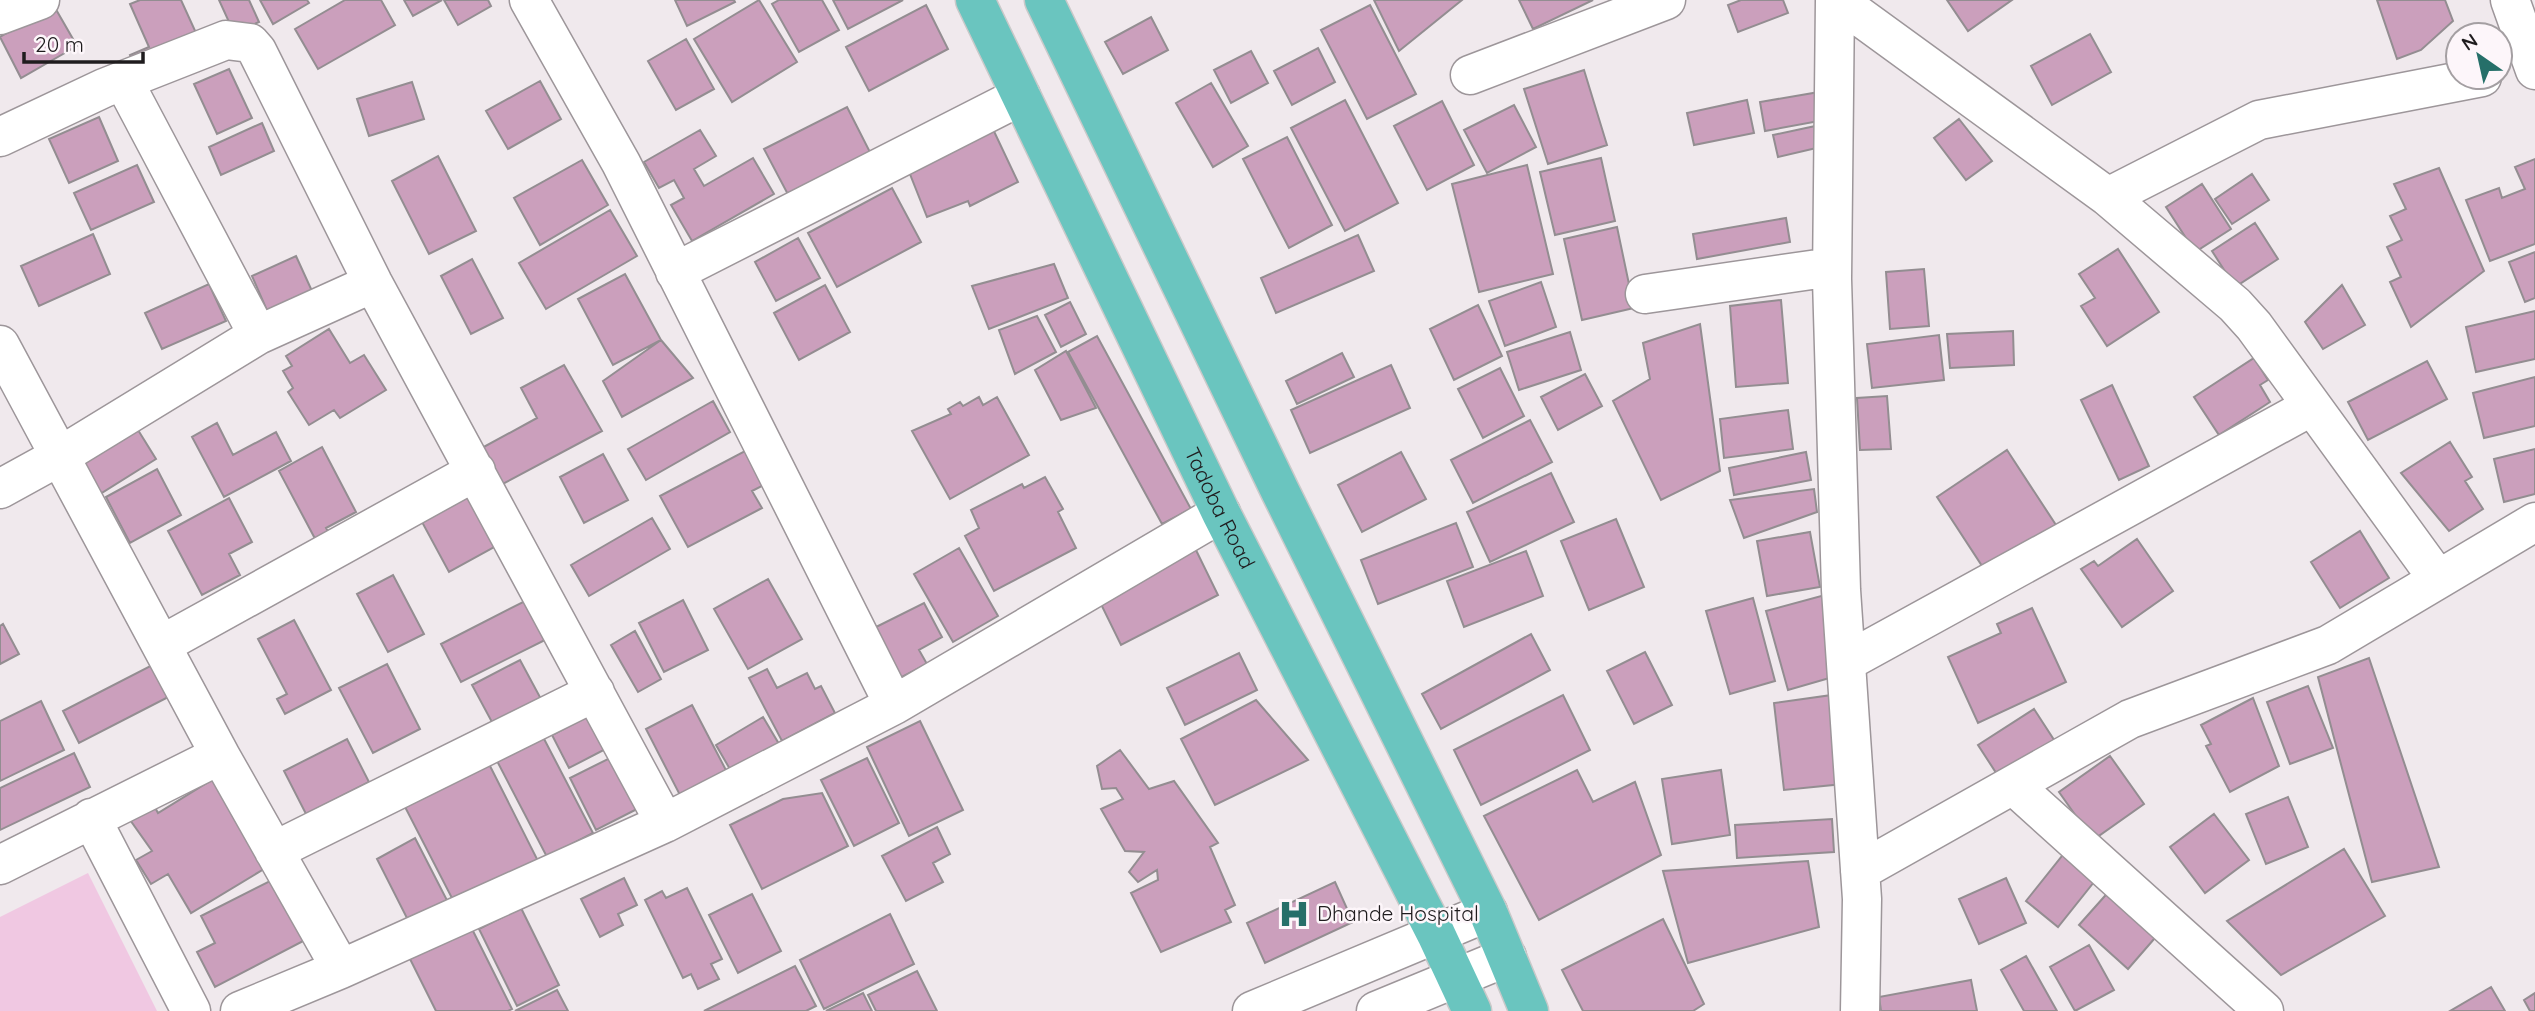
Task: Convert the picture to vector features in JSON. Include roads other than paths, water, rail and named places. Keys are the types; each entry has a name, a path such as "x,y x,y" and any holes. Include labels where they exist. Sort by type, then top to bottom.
{"main road":[{"name":"Tadoba Road","path":"975,0 1221,513 1436,934 1464,995"},
{"path":"1044,0 1280,491 1488,912 1529,1011"}],"street":[{"path":"0,15 40,0"},
{"path":"529,0 621,163 894,705"},
{"path":"1470,75 1666,0"},
{"path":"1836,0 2108,197 2235,305 2438,579"},
{"path":"1836,0 1832,267 1841,590 1860,871 1860,1011"},
{"path":"2510,0 2523,70"},
{"path":"0,137 104,88 226,40 250,43 314,162 373,283 665,823"},
{"path":"124,82 258,335"},
{"path":"2108,197 2259,120 2444,84"},
{"path":"676,272 1021,96"},
{"path":"1645,294 1832,267"},
{"path":"0,489 60,456 258,335 373,283"},
{"path":"0,345 163,644 220,755 341,969"},
{"path":"1846,662 2312,406"},
{"path":"163,644 475,471"},
{"path":"240,1011 341,969 665,823 894,705 1221,513"},
{"path":"1860,871 2146,711 2319,650 2535,522"},
{"path":"275,851 594,692"},
{"path":"0,865 220,755"},
{"path":"2013,785 2264,1011"},
{"path":"91,818 191,1011"},
{"path":"1252,1011 1488,912"},
{"path":"1376,1011 1464,995 1507,957"}],"place":[{"name":"Dhande Hospital","path":"1294,914"}]}
